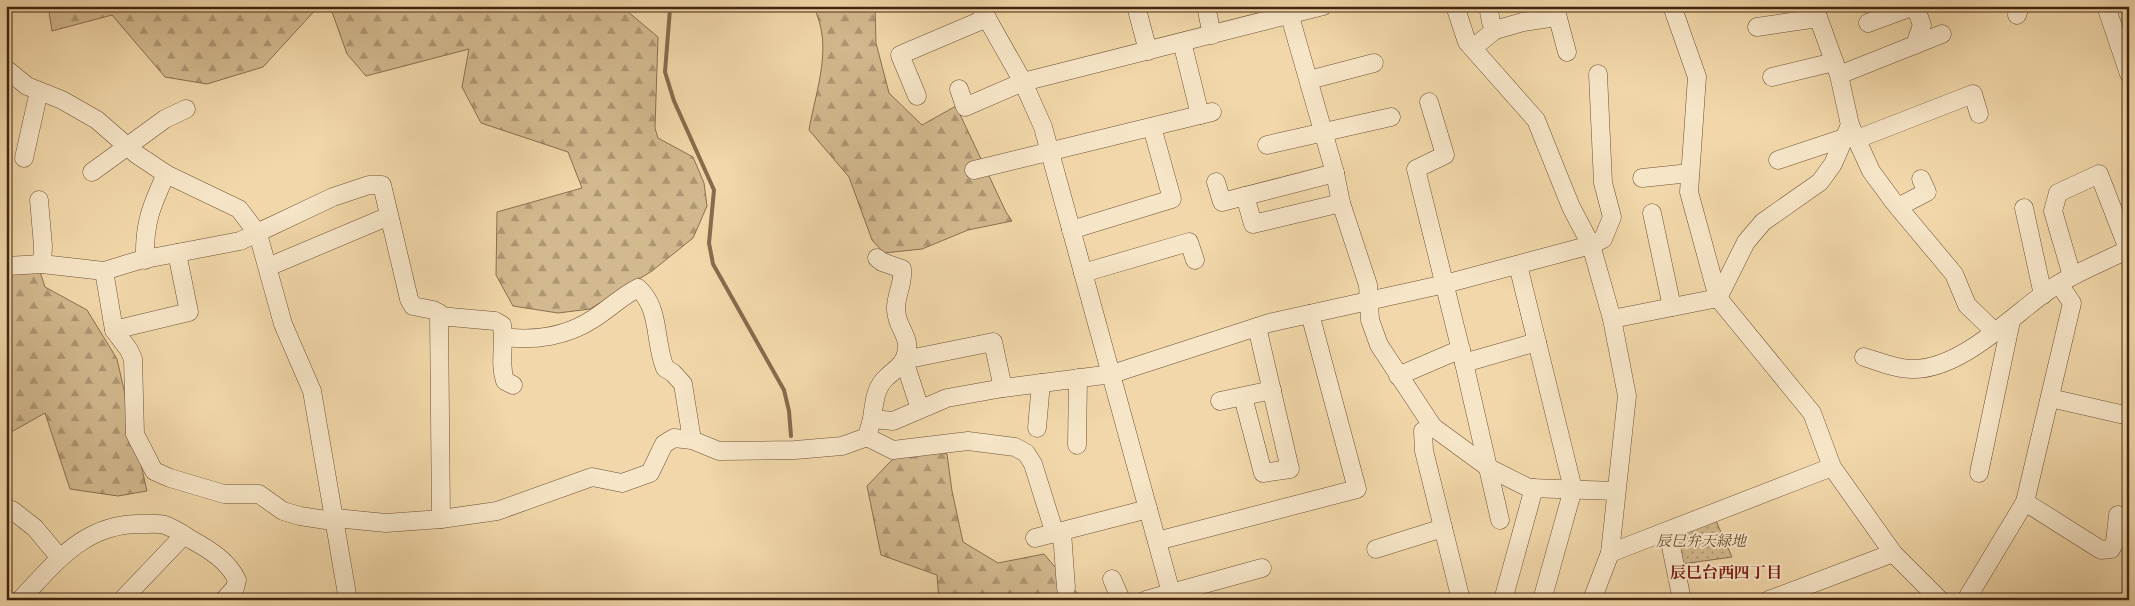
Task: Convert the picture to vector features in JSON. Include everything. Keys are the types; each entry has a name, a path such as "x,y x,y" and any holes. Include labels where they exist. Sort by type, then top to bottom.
{"street":[{"path":"1136,6 1148,51"},
{"path":"1206,6 1212,35"},
{"path":"960,89 965,107 1023,82 1212,35 1289,11 1323,6"},
{"path":"1455,6 1467,42 1536,120 1590,245 1612,319 1627,396 1610,553 1592,600"},
{"path":"1488,6 1490,22 1495,30"},
{"path":"1672,6 1696,77 1690,192 1718,298 1812,413 1832,467 1894,553 1940,600"},
{"path":"1868,23 1915,6 1922,25 1915,44"},
{"path":"2106,6 2129,74"},
{"path":"1289,11 1335,173 1341,203 1368,285 1370,320 1379,345 1398,376 1434,427 1489,468 1529,488 1616,491"},
{"path":"1473,48 1495,30 1556,11 1568,52"},
{"path":"917,96 900,55 983,12 1023,82 1043,127 1172,597"},
{"path":"1758,26 1816,12 1836,69 1850,134 1871,171 1898,207 1954,274 1967,305 1995,332"},
{"path":"1772,77 1836,69 1942,34"},
{"path":"974,170 1206,114 1182,42"},
{"path":"1308,80 1374,63"},
{"path":"6,69 27,86 62,100 97,120 127,146 166,174 235,206 246,216 258,234 283,324 312,391 348,600"},
{"path":"872,419 893,421 947,398 1003,388 1112,374 1257,327 1444,284 1590,245 1603,238 1612,217 1603,183 1598,74"},
{"path":"24,158 40,91"},
{"path":"1778,160 1850,134 1973,94 1979,114"},
{"path":"1429,102 1445,155 1416,169 1463,356 1500,520"},
{"path":"92,172 165,119 186,109"},
{"path":"1267,145 1391,118"},
{"path":"1071,230 1172,199 1152,127"},
{"path":"1718,298 1746,242 1763,222 1820,182 1850,134"},
{"path":"1216,182 1222,202 1335,173"},
{"path":"1642,178 1690,173"},
{"path":"145,260 144,233 149,212 166,174"},
{"path":"1864,357 1902,368 1914,369 1940,364 1995,332 2066,280 2128,253 2100,174 2058,193 2053,211 2066,280 2072,303 2026,502 1966,600"},
{"path":"1898,207 1926,192 1921,179"},
{"path":"6,266 42,264 104,271 145,260 240,241 332,197 369,185 382,184 409,299 413,306 433,310 439,316 495,321 502,325 504,337 502,371 505,381 513,385"},
{"path":"1244,196 1253,224 1341,203"},
{"path":"39,200 43,246 42,264"},
{"path":"2024,208 2043,295"},
{"path":"1652,213 1672,307"},
{"path":"268,267 389,216"},
{"path":"1084,273 1189,242 1195,260"},
{"path":"114,330 189,312 177,253"},
{"path":"867,438 877,390 886,377 896,370 904,360 909,347 896,311 903,277 902,269 882,262 877,258"},
{"path":"1518,265 1573,489 1542,600"},
{"path":"104,271 114,330 129,350 133,359 133,409 136,434 154,471 170,478 224,494 259,494 283,511 300,516 326,520 335,518 386,523 441,519 497,511 592,477 622,482 640,477 650,473 664,444 674,438 692,440 719,451 796,450 842,446 867,438 893,450 968,441 1016,446 1026,453 1032,464 1059,533 1066,588"},
{"path":"504,337 530,338 566,333 589,322 638,288 646,294 652,308 665,368 683,384 692,440"},
{"path":"1612,319 1718,298"},
{"path":"1157,541 1357,489 1310,314"},
{"path":"439,316 441,519"},
{"path":"1979,473 2010,321"},
{"path":"1243,397 1263,473 1290,469 1257,327"},
{"path":"904,360 993,342 1003,388"},
{"path":"1398,376 1463,356 1537,342"},
{"path":"904,360 920,409"},
{"path":"1077,445 1078,378"},
{"path":"1037,428 1041,383"},
{"path":"1220,400 1272,390"},
{"path":"2050,398 2129,416"},
{"path":"1434,427 1423,430 1424,450 1461,600"},
{"path":"1610,553 1832,467"},
{"path":"1503,600 1534,488"},
{"path":"2026,502 2101,550 2111,549 2125,517"},
{"path":"8,508 35,528 60,558"},
{"path":"1034,538 1148,509"},
{"path":"20,600 60,558 89,536 112,526 164,524 214,553 233,572 237,580 235,588 224,600"},
{"path":"1376,549 1444,528"},
{"path":"1668,532 1682,600"},
{"path":"122,600 184,535"},
{"path":"1770,600 1894,553"},
{"path":"1146,600 1172,597 1262,568"},
{"path":"1112,579 1121,600"}],"green space":[{"path":"48,6 319,6 263,67 207,84 165,77 112,15 52,31"},
{"path":"330,6 621,6 658,37 655,128 658,138 693,157 704,183 707,206 693,238 652,271 590,309 558,313 513,306 496,275 497,212 582,188 568,152 481,123 462,87 469,49 366,76 347,54"},
{"path":"813,6 875,6 876,43 889,93 922,125 956,106 1012,221 968,230 922,249 884,253 872,240 849,177 809,130 819,83 823,52 819,21"},
{"path":"38,266 45,287 87,310 117,359 147,491 118,496 70,489 45,413 6,435 6,277"},
{"path":"911,440 947,454 952,491 963,542 998,563 1044,554 1083,600 939,600 937,575 881,555 867,486"},
{"name":"辰巳弁天緑地","path":"1713,514 1732,557 1675,565 1668,532"}],"waterway":[{"path":"668,6 670,9 665,72 674,101 714,190 709,243 713,264 784,390 789,411 791,436"}],"district":[{"name":"辰巳台西四丁目","path":"1726,572"}]}
